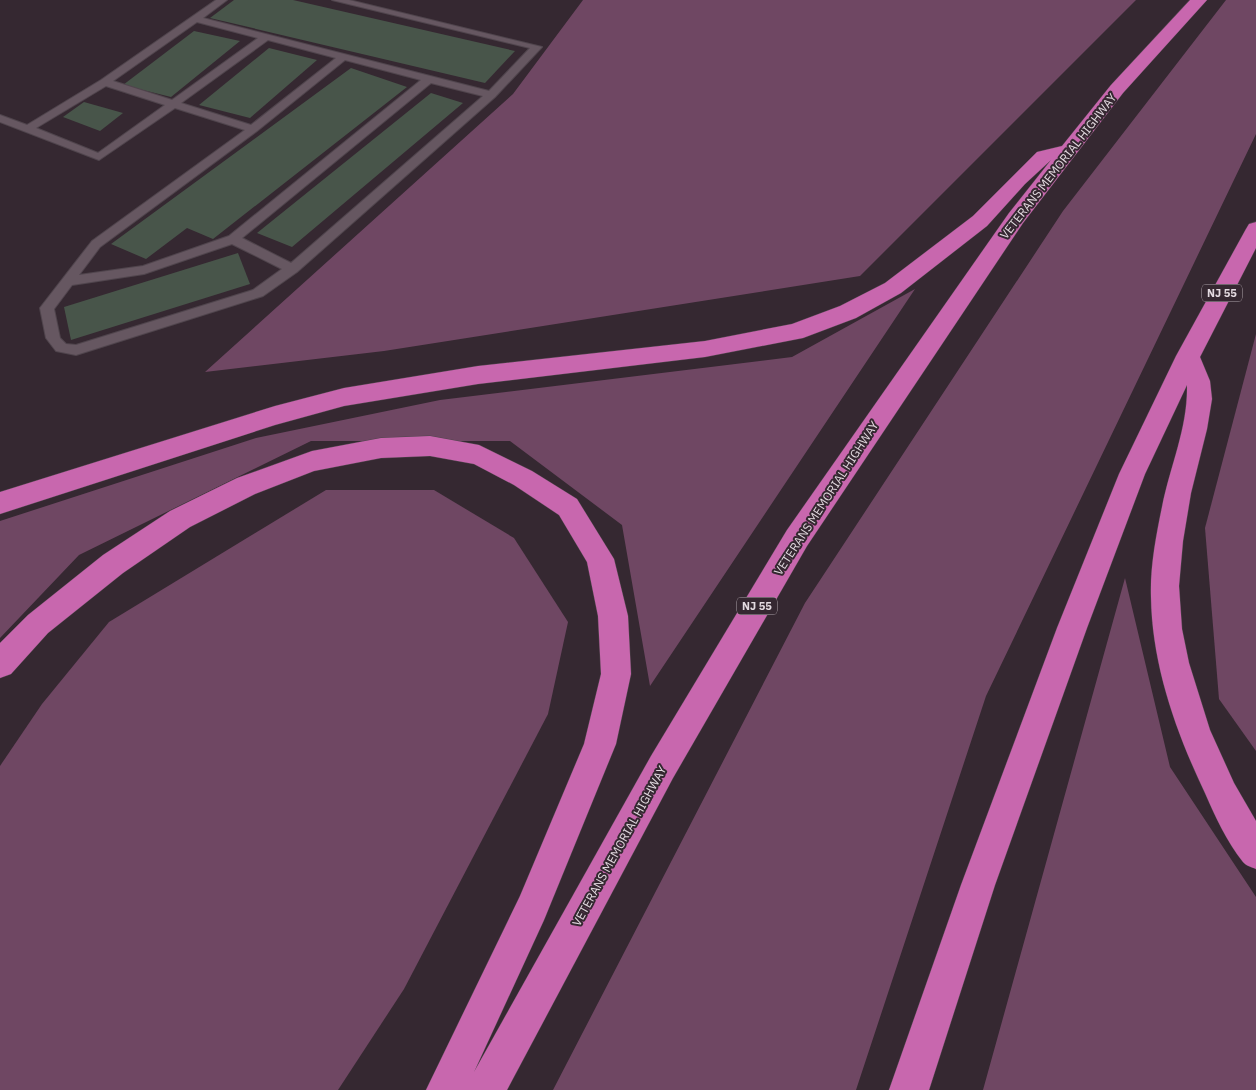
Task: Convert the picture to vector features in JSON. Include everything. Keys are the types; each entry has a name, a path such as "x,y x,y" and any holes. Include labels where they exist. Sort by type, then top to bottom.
{"highway":[{"name":"VETERANS MEMORIAL HIGHWAY","path":"486,1090 658,775 797,538 1016,218 1117,89 1200,0"},
{"path":"0,503 275,416 344,398 478,375 713,348 795,332 848,312 893,288 980,221 1005,192 1044,156 1070,150"},
{"name":"NJ 55","path":"909,1090 978,885 1072,628 1132,474 1188,356 1256,229"},
{"path":"1188,356 1199,384 1193,432 1175,506 1167,565 1165,598 1169,632 1175,668 1204,752 1225,797 1256,852"},
{"path":"0,664 38,624 113,564 180,519 246,486 312,461 391,448 430,446 479,455 523,478 568,507 600,560 613,616 616,674 600,744 532,908 446,1090"}],"lane":[{"path":"27,129 105,82 222,0"},
{"path":"337,0 536,46 491,95 292,268 258,293 76,350 63,349 56,345 47,308 96,244 253,129 344,57"},
{"path":"197,19 491,95"},
{"path":"0,118 99,157 266,37"},
{"path":"69,280 144,270 233,239 428,79"},
{"path":"105,82 253,129"},
{"path":"233,239 292,268"}],"shaded area":[{"path":"583,0 1136,0 860,276 384,351 205,372 513,94"},
{"path":"1226,0 1256,0 1256,134 986,696 856,1090 553,1090 805,603 1063,211"},
{"path":"915,289 650,686 622,525 510,441 311,441 79,555 0,638 0,521 256,438 440,400 792,357"},
{"path":"1256,334 1256,751 1219,699 1205,528"},
{"path":"326,490 434,490 514,538 568,622 548,714 404,989 338,1090 0,1090 0,766 42,704 109,622"},
{"path":"1125,578 1170,767 1256,897 1256,1090 983,1090"}],"building":[{"path":"234,0 293,0 515,51 485,83 210,18"},
{"path":"194,31 240,41 171,97 123,85"},
{"path":"269,48 317,60 250,118 199,105"},
{"path":"351,68 407,87 213,239 187,228 146,259 111,244"},
{"path":"431,93 463,103 292,247 257,233"},
{"path":"84,102 123,113 100,131 63,117"},
{"path":"238,253 250,284 71,340 64,307"}]}
